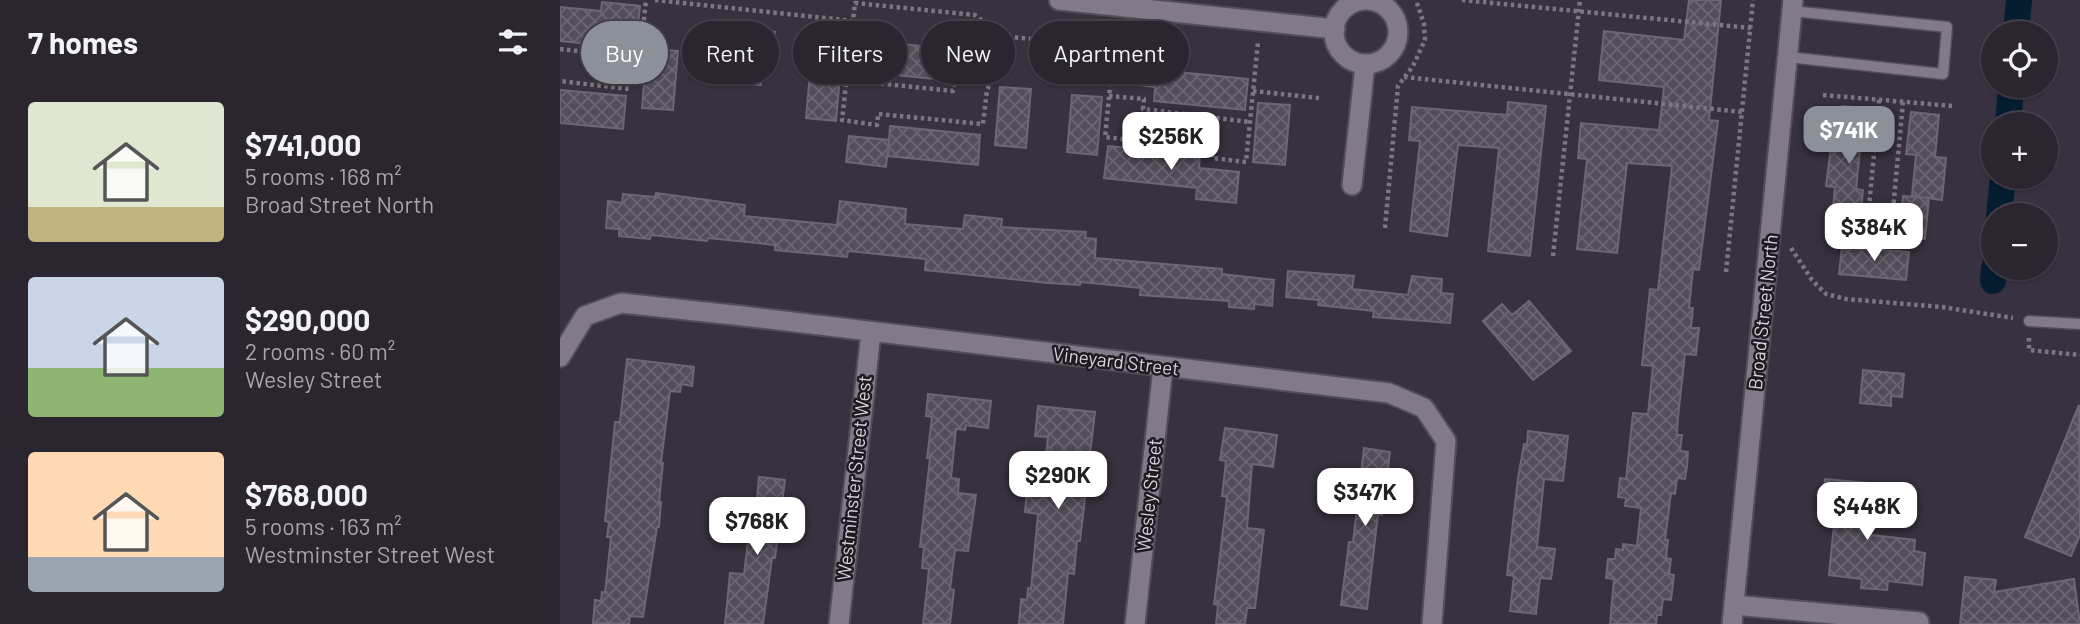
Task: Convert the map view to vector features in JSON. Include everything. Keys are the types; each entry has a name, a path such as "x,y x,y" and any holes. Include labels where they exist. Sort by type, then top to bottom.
{"street":[{"path":"1059,0 1335,29"},
{"path":"1372,0 1390,11 1396,19 1398,30 1393,50 1386,57 1366,65 1347,57 1340,50 1335,29 1343,10 1352,4 1372,0"},
{"name":"Broad Street North","path":"1733,614 1793,5"},
{"path":"1352,185 1366,65"},
{"name":"Vineyard Street","path":"560,357 585,316 621,303 1389,393 1424,408 1446,441 1432,624"},
{"name":"Westminster Street West","path":"839,624 871,332"},
{"name":"Wesley Street","path":"1135,624 1163,367"},
{"path":"1733,614 1919,622"}],"lane":[{"path":"1788,57 1942,74 1947,27 1793,5"},
{"path":"2029,321 2080,324"}],"path":[{"path":"644,21 646,0"},
{"path":"655,0 853,21 855,3 961,13 975,15 982,21"},
{"path":"1385,228 1398,86 1425,40 1424,24 1416,0"},
{"path":"1462,0 1751,28"},
{"path":"1553,256 1580,0"},
{"path":"1726,272 1753,0"},
{"path":"1116,21 1118,7"},
{"path":"1109,84 1105,137 1213,149 1212,158 1245,162 1259,45 1252,22"},
{"path":"560,49 581,51"},
{"path":"1404,77 1742,112"},
{"path":"560,81 581,83"},
{"path":"586,84 629,89 629,84"},
{"path":"846,84 842,120 877,125 878,114 983,124 990,84"},
{"path":"885,84 953,91 954,84"},
{"path":"1253,91 1319,99"},
{"path":"1823,95 1953,106"},
{"path":"1108,96 1144,99 1143,109 1250,122"},
{"path":"1879,100 1866,239 1890,242 1903,102"},
{"path":"1772,218 1812,279 1826,294 1846,299 1942,307 2029,321 2029,350 2080,355"}],"building":[{"path":"1689,0 1721,0 1709,120 1718,121 1699,270 1693,269 1689,308 1693,308 1691,328 1699,328 1696,355 1685,354 1678,417 1677,435 1682,435 1680,451 1688,452 1687,467 1685,479 1677,478 1675,494 1671,493 1665,540 1668,540 1666,558 1671,559 1669,574 1674,575 1671,600 1663,599 1661,615 1657,615 1656,624 1610,624 1614,579 1606,578 1608,559 1615,559 1616,549 1623,550 1623,544 1637,546 1641,508 1625,506 1626,498 1618,497 1620,478 1626,479 1633,413 1648,414 1653,366 1642,365 1650,289 1658,290 1672,166 1627,163 1617,253 1577,249 1587,159 1578,158 1581,123 1659,130 1664,87 1599,80 1604,31 1684,40"},
{"path":"602,2 640,6 638,21 581,21 581,43 560,41 560,7 601,11"},
{"path":"907,44 921,46 921,78 907,76"},
{"path":"668,50 678,51 673,110 642,108 644,84 668,84"},
{"path":"1189,73 1248,79 1245,110 1154,101 1155,87 1131,84 1189,84"},
{"path":"809,84 839,84 836,121 806,118"},
{"path":"1000,87 1031,89 1026,148 995,145"},
{"path":"560,90 626,96 623,129 560,123"},
{"path":"1072,95 1102,97 1097,155 1067,152"},
{"path":"1508,102 1546,106 1530,256 1488,251 1499,148 1458,145 1447,236 1410,231 1420,141 1409,140 1412,107 1507,115"},
{"path":"1258,103 1290,105 1285,165 1253,162"},
{"path":"1842,106 1873,109 1868,151 1860,150 1856,189 1863,190 1859,230 1831,227 1835,187 1826,186 1831,147 1837,148"},
{"path":"1911,112 1939,115 1935,157 1946,158 1942,200 1912,196 1916,155 1906,154"},
{"path":"890,126 980,135 978,165 888,156"},
{"path":"849,136 889,140 886,167 846,162"},
{"path":"1108,146 1200,155 1199,168 1239,172 1236,203 1196,199 1197,188 1104,178"},
{"path":"656,193 745,205 744,216 837,225 840,201 906,209 905,224 963,229 965,215 1002,219 1001,227 1086,232 1085,238 1096,239 1095,258 1222,269 1222,274 1274,280 1272,306 1254,304 1254,309 1229,307 1229,301 1140,295 1141,288 1081,282 1080,285 1048,283 925,270 926,259 848,251 847,257 775,250 775,245 708,238 707,241 651,235 650,239 619,236 619,229 606,228 608,201 622,203 623,194 655,197"},
{"path":"1903,196 1929,198 1925,239 1899,236"},
{"path":"1842,247 1909,252 1906,280 1839,274"},
{"path":"1288,271 1354,276 1352,289 1408,295 1412,276 1442,279 1441,293 1453,294 1450,323 1373,317 1374,311 1318,305 1319,300 1286,297"},
{"path":"1529,301 1571,351 1533,380 1483,321 1502,304 1512,315"},
{"path":"627,359 694,367 692,386 681,384 680,392 670,391 661,463 659,527 643,617 630,616 629,624 593,623 595,600 601,601 602,592 605,593 611,537 607,537 609,522 605,521 615,422 620,422"},
{"path":"1863,370 1904,374 1902,397 1891,396 1891,406 1860,403"},
{"path":"928,394 991,401 988,428 966,425 965,430 956,429 951,478 959,479 958,493 976,495 968,551 955,550 950,589 954,590 950,624 923,624 929,569 922,568 924,547 920,547 930,458 927,458 932,417 926,416"},
{"path":"2079,405 2080,535 2071,556 2025,537"},
{"path":"1038,406 1095,412 1080,541 1077,541 1074,574 1068,573 1063,624 1019,624 1021,599 1027,600 1028,588 1031,589 1038,514 1025,512 1027,490 1042,491 1048,437 1035,436"},
{"path":"1225,428 1277,435 1273,467 1252,464 1247,528 1264,530 1255,608 1247,608 1245,624 1216,624 1218,605 1214,604 1227,497 1222,496 1226,461 1220,460"},
{"path":"1528,431 1568,436 1563,481 1544,479 1537,547 1555,549 1551,579 1540,578 1536,614 1510,611 1514,576 1507,575 1518,478"},
{"path":"1364,448 1390,452 1382,515 1378,514 1367,609 1341,605 1349,542 1353,542"},
{"path":"759,477 785,480 763,624 725,624 730,573 744,574"},
{"path":"1825,479 1868,483 1863,534 1915,540 1914,551 1925,553 1922,585 1888,581 1887,590 1861,588 1862,579 1829,575 1835,514 1822,512"},
{"path":"1965,577 1996,580 1994,592 2074,579 2080,624 1960,624"}],"waterway":[{"path":"2017,21 2019,0"},
{"path":"2009,112 2010,98"},
{"path":"2000,203 2002,189"}]}
